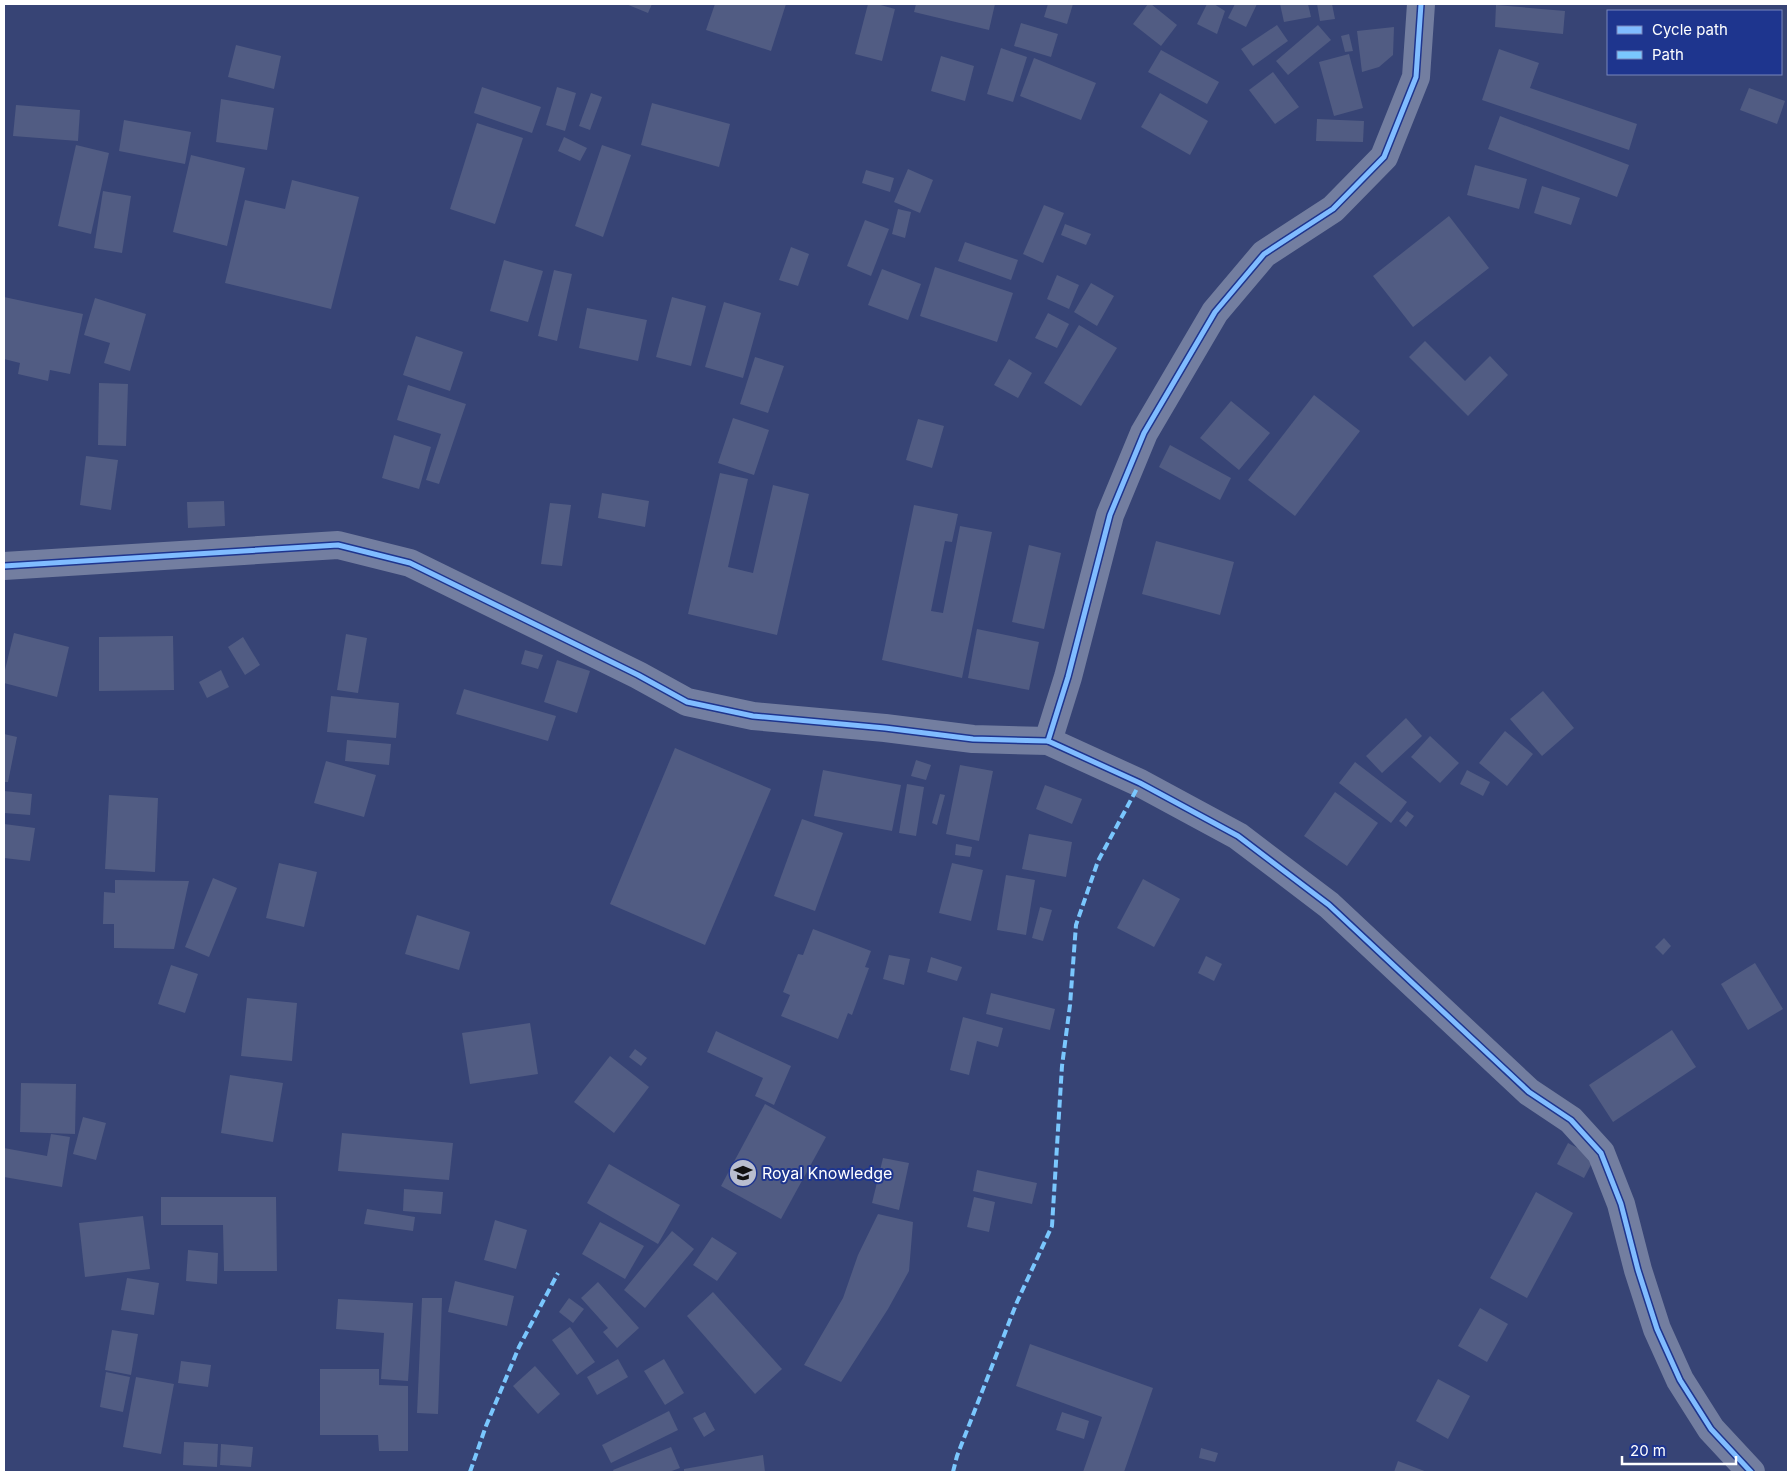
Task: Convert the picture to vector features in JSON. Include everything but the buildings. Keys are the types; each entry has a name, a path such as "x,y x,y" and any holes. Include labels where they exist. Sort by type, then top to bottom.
{"street":[{"path":"1048,741 1068,677 1110,515 1144,433 1214,312 1264,254 1333,208 1384,157 1416,77 1421,4"},
{"path":"4,566 338,545 410,563 687,702 753,716 886,728 973,739 1048,741 1140,783 1238,836 1328,906 1529,1092 1571,1120 1601,1153 1621,1204 1638,1270 1657,1329 1680,1380 1711,1429 1751,1472"}],"marked path":[{"path":"953,1472 957,1456 1017,1302 1052,1226 1062,1066 1070,1005 1076,925 1098,861 1140,783"},
{"path":"470,1472 486,1426 519,1347 558,1273"}],"cycle path":[{"path":"1048,741 1068,677 1110,515 1144,433 1215,312 1264,254 1333,209 1384,157 1416,77 1421,4"},
{"path":"4,566 338,545 410,563 638,675 687,702 753,716 885,728 973,739 1048,741 1140,783 1238,836 1329,905 1529,1092 1571,1120 1601,1153 1621,1204 1638,1270 1657,1329 1680,1380 1711,1429 1751,1472"}],"place":[{"name":"Royal Knowledge","path":"743,1173"}]}
